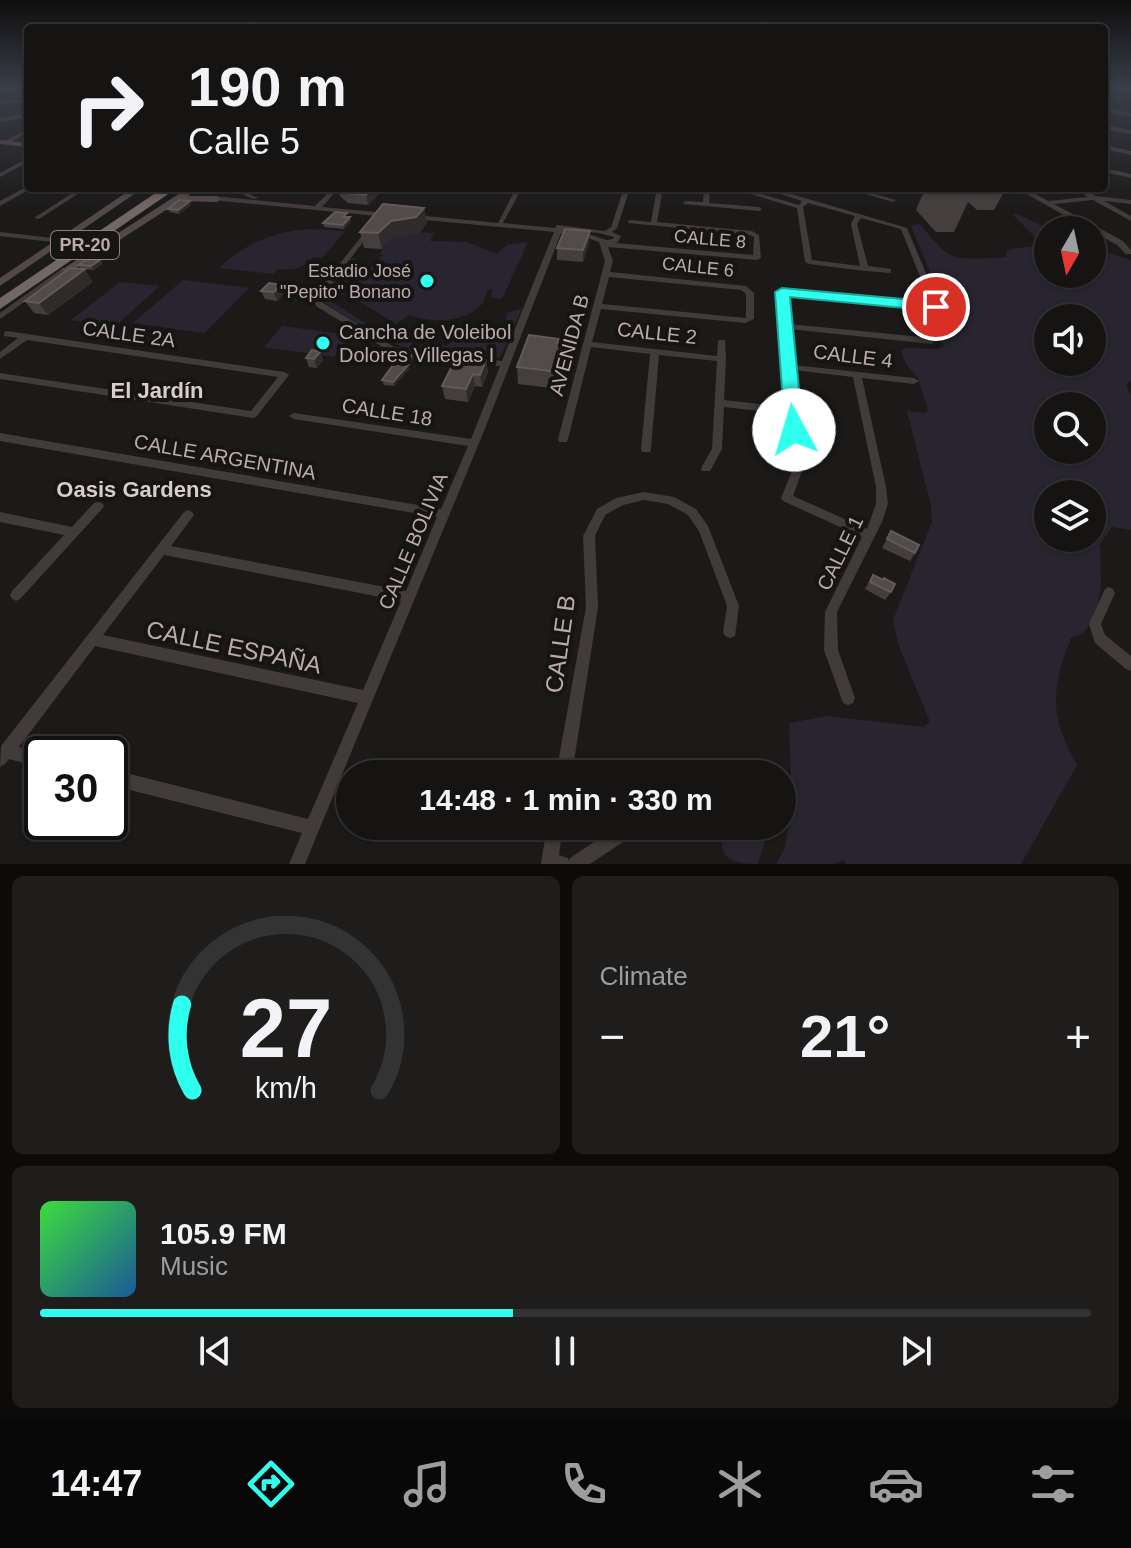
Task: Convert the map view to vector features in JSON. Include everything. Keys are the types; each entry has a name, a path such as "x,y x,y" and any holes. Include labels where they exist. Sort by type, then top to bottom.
{"highway":[{"name":"PR-20","path":"0,294 153,192"},
{"name":"PR-20","path":"0,305 173,194"},
{"path":"0,314 65,271"}],"street":[{"path":"1111,128 1131,132"},
{"path":"2,142 24,133"},
{"path":"2,142 24,145"},
{"path":"1108,148 1131,153"},
{"path":"0,175 24,162"},
{"path":"0,166 14,168"},
{"path":"1108,171 1131,176"},
{"path":"0,204 24,190"},
{"path":"37,218 78,192"},
{"path":"0,283 133,192"},
{"path":"213,192 215,198"},
{"path":"215,198 219,192"},
{"path":"240,192 257,199 397,216"},
{"path":"318,207 332,192"},
{"path":"501,222 517,192"},
{"name":"AVENIDA B","path":"605,238 614,228 626,192"},
{"path":"654,223 659,192"},
{"path":"706,205 707,192"},
{"path":"748,192 800,207"},
{"path":"788,192 904,228 936,307 782,292 797,471 787,498 869,535"},
{"path":"862,192 893,200"},
{"path":"1027,192 1120,243 1129,252"},
{"path":"1084,192 1131,219"},
{"path":"65,271 173,194 501,222 605,238"},
{"path":"1048,203 1094,198 1131,202"},
{"path":"800,207 807,200"},
{"path":"686,203 759,209"},
{"path":"800,207 809,262 888,271"},
{"name":"AVENIDA B","path":"563,439 609,261 624,218 622,208"},
{"path":"382,214 326,283 318,296 319,304 392,349 506,364"},
{"path":"859,215 854,224 865,269"},
{"path":"411,217 605,238"},
{"name":"CALLE 8","path":"605,238 757,258 757,236 752,233 630,222"},
{"name":"CALLE BOLIVIA","path":"297,864 474,443 558,231"},
{"path":"2,235 61,241"},
{"path":"605,238 609,261"},
{"name":"CALLE 6","path":"598,306 745,321 750,319 750,293 743,288 606,274"},
{"path":"784,326 932,341"},
{"name":"CALLE 2A","path":"0,376 253,415 284,375 7,334"},
{"path":"0,356 25,337"},
{"name":"CALLE 2","path":"706,468 717,449 722,342"},
{"name":"CALLE 2","path":"589,344 722,359"},
{"path":"646,449 655,351"},
{"name":"CALLE 4","path":"788,367 914,381"},
{"name":"CALLE 1","path":"848,698 831,650 831,612 882,504 857,375"},
{"path":"721,403 792,411"},
{"name":"CALLE 18","path":"294,416 474,443"},
{"name":"CALLE ARGENTINA","path":"0,437 444,514"},
{"name":"CALLE B","path":"566,760 592,607 589,536 601,512 620,501 644,496 670,500 692,512 704,529 733,606 730,632"},
{"path":"16,595 98,506"},
{"path":"3,755 188,515"},
{"path":"0,517 74,532"},
{"path":"161,549 410,597"},
{"path":"1109,593 1095,624 1100,639 1131,664"},
{"name":"CALLE ESPAÑA","path":"92,639 367,698"},
{"path":"3,755 24,758"},
{"path":"128,782 312,828"},
{"path":"553,863 554,840"},
{"path":"576,864 611,840"}],"shaded area":[{"path":"1013,215 1034,222 1034,236"},
{"path":"920,224 947,253 961,258 1007,257 1006,252 1034,246 1034,288 1106,288 1106,252 1131,260 1131,381 1126,384 1131,396 1131,530 1112,527 1106,536 1106,480 1034,480 1034,552 1100,552 1101,586 1096,618 1083,633 1071,638 1057,688 1061,732 1077,765 1021,864 846,864 844,860 834,864 776,864 786,840 796,840 796,760 790,760 789,723 828,716 923,727 930,722 898,644 893,620 932,522 931,505 907,411 926,413 928,410 918,378 906,364 901,351 906,348 937,349 944,346 928,315 945,308 911,226"},
{"path":"307,229 345,231 322,258 313,257 297,268 278,269 274,274 219,268 260,241"},
{"name":"Estadio José \"Pepito\" Bonano","path":"434,233 430,241 467,242 497,254 507,245 528,242 502,299 490,297 493,290 488,289 480,306 464,316 436,320 409,315 396,324 346,293 330,301 378,331 373,335 323,302 326,290 350,259 357,258 341,279 357,281 383,255 379,254 393,236"},
{"path":"183,280 249,288 205,333 133,323"},
{"path":"120,282 160,286 114,327 71,320"},
{"path":"522,308 498,358 402,347 380,336 402,335 416,347 430,341 446,346 456,339 477,343 485,331 504,331 507,313"},
{"path":"282,326 350,335 334,357 264,347"},
{"path":"723,840 766,840 758,864 732,860 723,851"}],"building":[{"path":"344,192 369,192 366,195"},
{"path":"179,200 190,201 178,210 168,209"},
{"path":"383,204 424,208 416,217 391,221 378,233 360,232"},
{"path":"335,212 347,213 343,217 350,217 343,225 323,223"},
{"path":"565,229 590,231 583,250 557,248"},
{"path":"88,259 100,260 91,266 78,265"},
{"path":"70,268 85,269 39,303 25,301"},
{"path":"269,283 281,285 274,292 261,291"},
{"path":"529,335 559,339 557,343 568,344 559,372 517,367"},
{"path":"312,350 320,352 314,359 306,358"},
{"path":"402,353 412,355 405,365 408,365 393,382 382,380"},
{"path":"457,356 486,360 480,375 473,374 466,389 442,386"},
{"path":"891,531 919,545 915,553 887,539"},
{"path":"873,575 895,584 891,592 870,582"}],"place":[{"name":"Estadio José \"Pepito\" Bonano","path":"427,281"},
{"name":"Cancha de Voleibol Dolores Villegas I","path":"323,343"}],"district":[{"name":"El Jardín","path":"157,390"},
{"name":"Oasis Gardens","path":"134,489"}],"route":[{"path":"794,430 782,292 936,307"}]}
